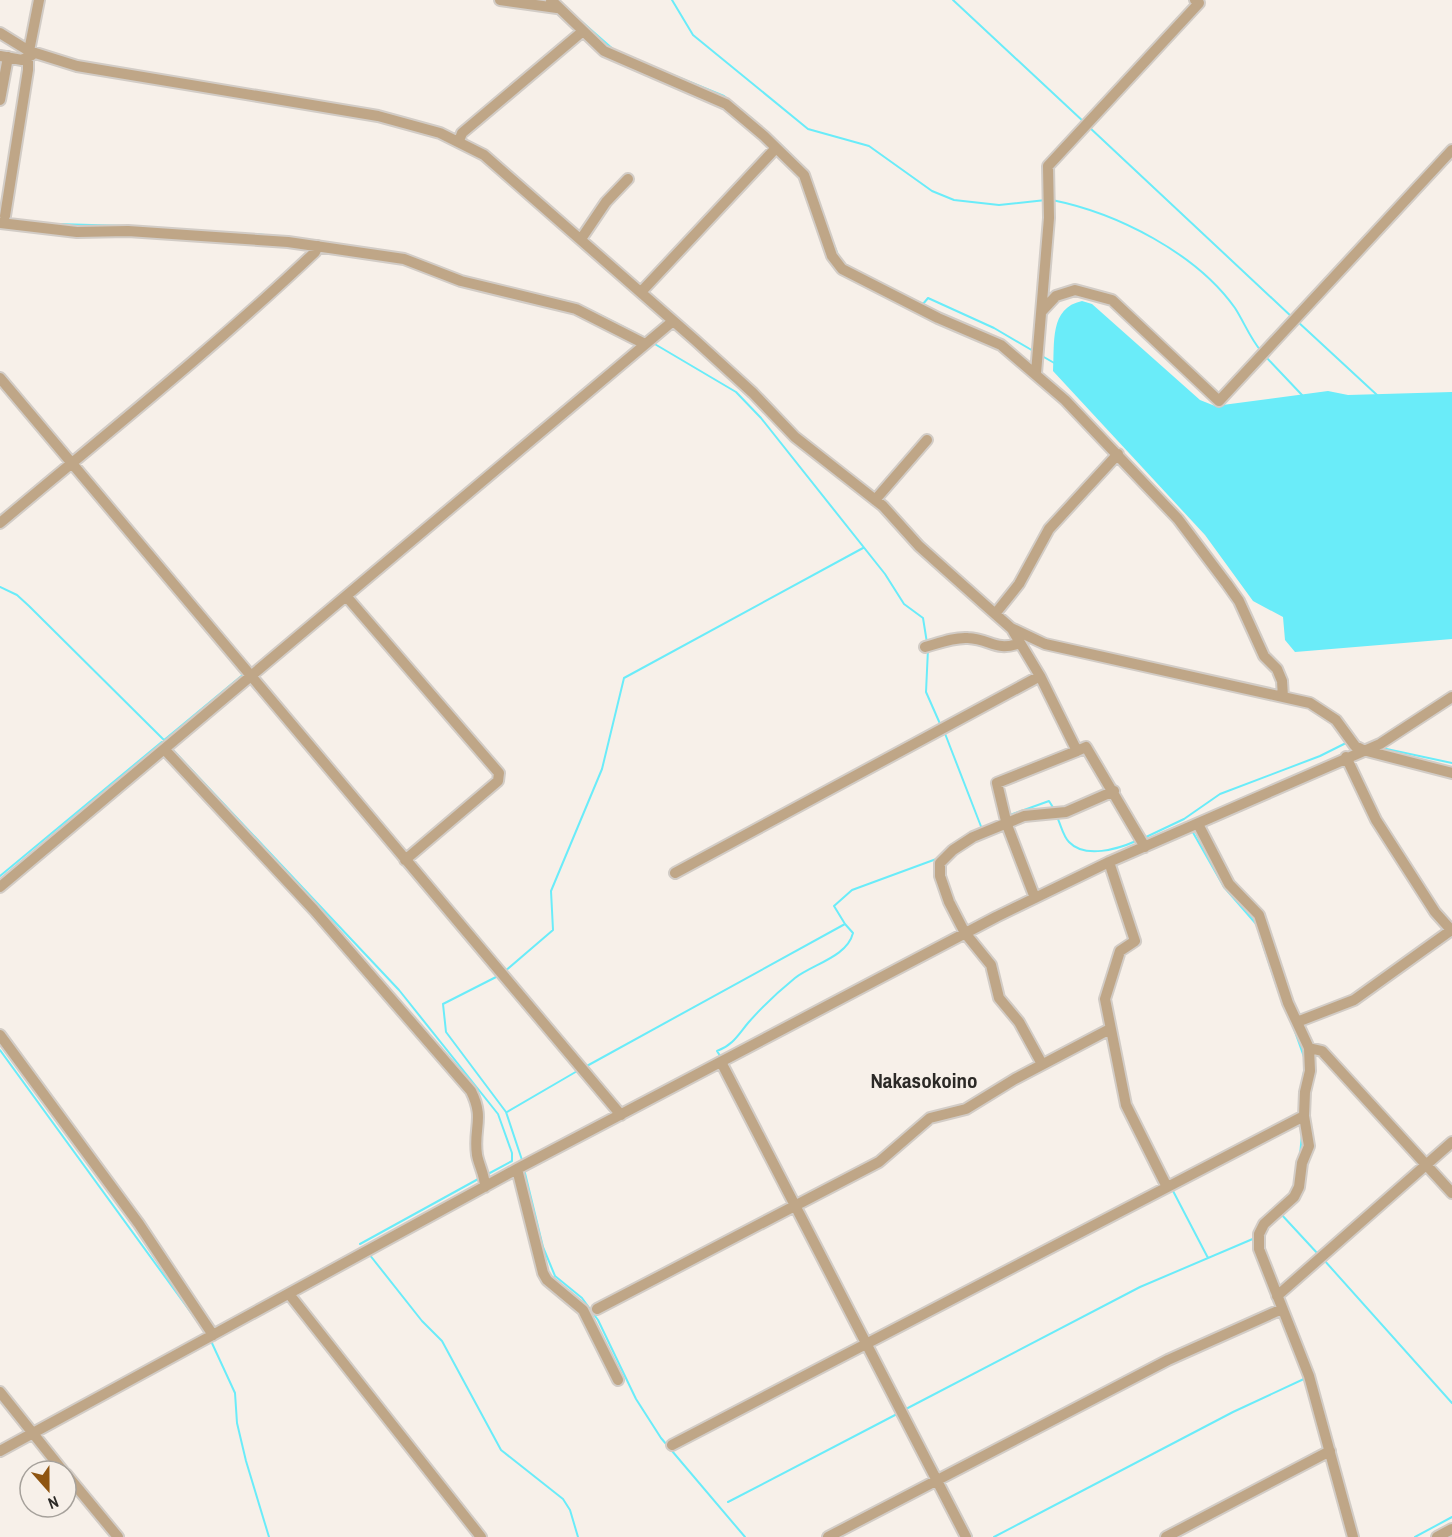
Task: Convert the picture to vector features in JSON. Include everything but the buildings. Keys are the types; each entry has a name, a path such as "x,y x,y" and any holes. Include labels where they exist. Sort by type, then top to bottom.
{"street":[{"path":"39,0 2,219 77,232 135,232 288,242 404,259 461,281 576,309 644,343"},
{"path":"500,0 554,4 604,51 726,104 804,176 832,256 842,269 872,286 1001,345 1036,373 1118,454 1178,519 1239,601 1264,656 1277,669 1282,681 1283,697"},
{"path":"1036,373 1049,218 1048,166 1199,3 1195,0"},
{"path":"459,141 462,133 583,31"},
{"path":"0,33 31,54 77,66 387,118 415,124 459,141 484,156 512,178 753,393 795,437 875,500 919,546 1011,628 1045,644 1283,697 1323,710 1336,720 1355,746 1363,750 1452,772"},
{"path":"0,100 4,57 31,54"},
{"path":"641,292 776,148"},
{"path":"1042,311 1056,296 1075,290 1112,300 1219,401 1452,150"},
{"path":"581,239 606,202 628,179"},
{"path":"0,523 224,335 290,276 315,252 318,246"},
{"path":"0,887 165,750 644,343 673,321"},
{"path":"0,378 621,1115"},
{"path":"875,500 927,440"},
{"path":"995,614 1018,584 1049,529 1118,454"},
{"path":"346,596 499,773 498,781 405,860"},
{"path":"1011,628 1040,676 1077,752"},
{"path":"925,647 962,638 971,638 1003,648 1020,643"},
{"path":"675,873 1040,676"},
{"path":"0,1451 517,1169 965,933 1109,862 1396,736 1452,697"},
{"path":"1035,898 1007,825 997,783 1086,747 1145,847"},
{"path":"165,750 322,919 471,1091 479,1107 477,1156 485,1176 485,1187"},
{"path":"1297,1022 1354,1000 1451,931 1376,820 1346,757"},
{"path":"1042,1064 1019,1022 999,998 991,965 965,933 949,902 940,876 940,863 953,850 973,837 1007,825 1024,816 1066,812 1114,791"},
{"path":"1198,824 1229,884 1259,915 1272,961 1309,1048 1310,1071 1305,1092 1304,1116 1309,1146 1302,1163 1296,1195 1270,1217 1259,1234 1259,1248 1309,1376 1353,1537"},
{"path":"1109,862 1135,941 1120,951 1105,999 1110,1029 1126,1105 1167,1187"},
{"path":"597,1309 879,1162 930,1118 966,1109 1042,1064 1110,1029"},
{"path":"0,1035 139,1224 213,1335"},
{"path":"1309,1048 1322,1051 1452,1193"},
{"path":"721,1062 966,1537"},
{"path":"672,1445 1304,1116"},
{"path":"1277,1296 1452,1142"},
{"path":"517,1169 543,1273 547,1280 583,1310 618,1380"},
{"path":"289,1294 481,1537"},
{"path":"828,1537 1168,1360 1282,1309"},
{"path":"0,1392 53,1459"},
{"path":"1166,1537 1330,1451"},
{"path":"78,1489 118,1537"},
{"path":"1437,1537 1452,1529"}],"water":[{"path":"1082,301 1092,304 1200,400 1215,406 1328,391 1348,395 1452,392 1452,639 1295,652 1285,640 1283,617 1253,601 1205,535 1053,371 1054,338 1059,319 1071,305"}],"waterway":[{"path":"672,0 693,35 808,129 869,146 932,191 954,200 999,205 1046,200"},
{"path":"953,0 1085,123"},
{"path":"573,14 614,50"},
{"path":"658,69 724,96 755,121"},
{"path":"1089,127 1293,318"},
{"path":"779,143 805,169"},
{"path":"1052,200 1077,206 1128,225 1177,253 1219,288 1235,308 1261,351"},
{"path":"57,224 126,226"},
{"path":"828,230 838,255"},
{"path":"254,234 287,237"},
{"path":"417,259 429,263"},
{"path":"549,297 570,302"},
{"path":"916,301 923,304 928,298 994,328 1035,352"},
{"path":"584,307 645,338"},
{"path":"1297,321 1377,395"},
{"path":"653,343 736,392 761,418 885,574 904,604 923,618 927,643"},
{"path":"1042,356 1056,364"},
{"path":"1265,356 1302,395"},
{"path":"504,972 553,930 551,891 602,769 624,678 863,548"},
{"path":"0,587 17,595 29,606 166,742"},
{"path":"928,649 926,692 941,726"},
{"path":"0,876 245,673"},
{"path":"944,731 982,829"},
{"path":"1144,838 1184,819 1220,794 1320,756 1346,743"},
{"path":"1382,748 1452,763"},
{"path":"172,749 399,990 498,1114 512,1153 512,1161 488,1174"},
{"path":"1010,815 1049,801 1054,809"},
{"path":"1057,817 1067,840 1084,850 1102,851 1136,841"},
{"path":"1191,829 1224,887 1257,925"},
{"path":"585,1067 845,924 834,906 852,890 939,858"},
{"path":"722,1059 717,1051 731,1043 777,994 802,973 844,948 853,933 845,924"},
{"path":"1260,936 1277,987"},
{"path":"500,975 443,1004 446,1032 506,1112 523,1163"},
{"path":"1293,1026 1304,1057"},
{"path":"0,1050 203,1329"},
{"path":"1303,1078 1305,1066"},
{"path":"507,1112 579,1070"},
{"path":"1300,1155 1302,1134"},
{"path":"524,1169 543,1247 555,1276 582,1298 598,1320 636,1399 661,1438 745,1537"},
{"path":"360,1244 480,1178"},
{"path":"1172,1189 1208,1258"},
{"path":"1263,1219 1271,1210"},
{"path":"1281,1214 1318,1254"},
{"path":"904,1410 1140,1287 1255,1238"},
{"path":"369,1254 422,1321 442,1341 501,1450 563,1499 570,1510 578,1537"},
{"path":"1324,1260 1452,1403"},
{"path":"211,1341 235,1393 237,1423 269,1537"},
{"path":"994,1537 1233,1412 1306,1378"},
{"path":"728,1502 897,1414"},
{"path":"922,1441 941,1476"},
{"path":"943,1481 972,1537"},
{"path":"1415,1537 1452,1517"}],"district":[{"name":"Nakasokoino","path":"924,1081"}]}
